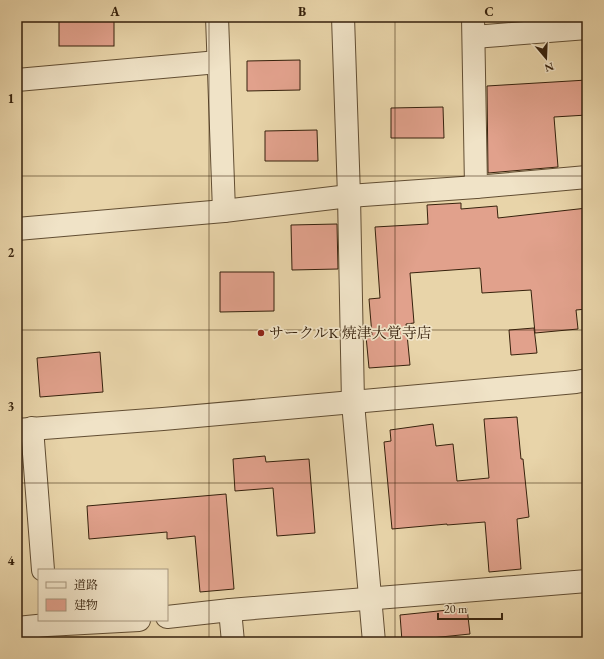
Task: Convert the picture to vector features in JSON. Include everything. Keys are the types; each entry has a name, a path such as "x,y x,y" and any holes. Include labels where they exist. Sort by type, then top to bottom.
{"street":[{"path":"217,17 224,211"},
{"path":"343,17 349,196 353,403 374,642"},
{"path":"476,188 473,27 587,28"},
{"path":"17,80 218,62"},
{"path":"17,228 224,211 349,196 476,188 587,177"},
{"path":"43,569 25,429 353,403 587,380"},
{"path":"168,617 230,610 587,581"},
{"path":"230,610 233,642"},
{"path":"17,628 47,629 129,621"}],"building":[{"path":"59,17 114,17 114,46 59,46"},
{"path":"300,60 300,90 247,91 247,61"},
{"path":"587,80 587,115 554,117 558,167 488,173 487,86"},
{"path":"443,107 444,138 391,138 391,108"},
{"path":"317,130 318,161 265,161 265,131"},
{"path":"461,203 461,209 497,206 498,218 587,208 587,309 576,310 578,329 535,333 531,290 482,293 480,268 410,273 414,323 406,324 410,365 369,368 366,336 372,335 369,299 380,298 375,227 428,224 427,205"},
{"path":"337,224 338,269 292,270 291,225"},
{"path":"220,272 274,272 274,311 220,312"},
{"path":"534,328 537,353 511,355 509,330"},
{"path":"100,352 103,392 40,397 37,358"},
{"path":"517,417 529,517 517,519 521,569 489,572 485,522 392,529 384,442 391,441 390,430 433,424 436,446 453,444 457,481 489,478 484,419"},
{"path":"265,456 266,462 309,459 315,533 277,536 273,488 235,491 233,459"},
{"path":"226,494 234,589 200,592 195,536 167,539 167,532 89,539 87,506"},
{"path":"467,608 470,634 402,641 400,615"}],"place":[{"name":"サークルK 焼津大覚寺店","path":"261,333"}]}
